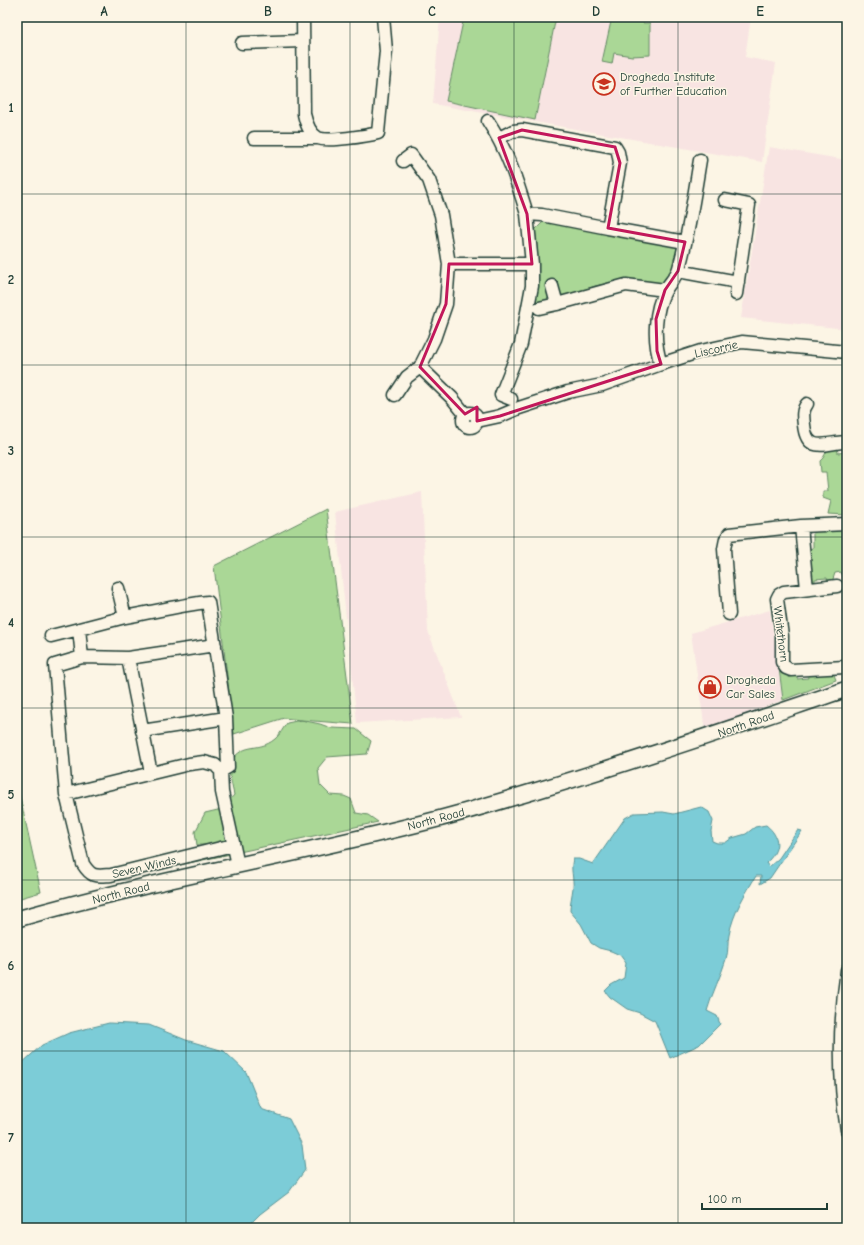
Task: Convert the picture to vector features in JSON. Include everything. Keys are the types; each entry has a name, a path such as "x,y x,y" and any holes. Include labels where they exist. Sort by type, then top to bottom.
{"main road":[{"name":"North Road","path":"17,919 238,865 440,819 606,770 721,733 847,689"}],"street":[{"path":"303,17 304,114 308,128 318,138"},
{"path":"254,138 328,139 367,136 378,133 386,51 383,17"},
{"path":"242,43 303,41"},
{"path":"488,121 499,138 515,176 527,214 532,264 532,286 522,344 501,395 511,399"},
{"path":"499,138 513,131 522,130 615,147 618,152 620,163 608,228"},
{"path":"395,395 406,377 420,367 434,339 446,304 449,264 441,215 428,180 411,155 403,161"},
{"path":"661,364 657,351 656,320 665,290 678,271 686,242 700,160"},
{"path":"725,200 749,204 736,294"},
{"path":"527,214 542,215 686,242"},
{"path":"449,264 532,264"},
{"path":"678,271 738,282"},
{"path":"539,308 626,285 665,290"},
{"path":"552,286 558,304"},
{"name":"Liscorrie","path":"420,367 452,398 465,414 472,413 476,416 477,421 500,416 519,408 568,392 602,385 701,351 742,342 847,352"},
{"path":"807,404 803,416 805,436 809,442 818,445 847,442"},
{"path":"729,614 724,549 726,538 729,534 801,526 847,524"},
{"path":"801,526 808,589"},
{"name":"Whitethorn","path":"837,586 784,592 779,595 777,599 782,636 782,662 786,668 791,670 845,667"},
{"path":"118,588 125,617"},
{"path":"51,636 125,617 208,602 226,718 228,743 228,767 221,771"},
{"path":"79,629 82,657"},
{"name":"Seven Winds","path":"215,645 128,658 82,657 55,665 66,794 83,864 88,872 97,876 111,875 233,845"},
{"path":"128,658 151,773"},
{"path":"142,731 226,718"},
{"path":"66,794 189,764 204,762 215,765 221,771 222,792 238,865"},
{"path":"847,970 844,1020 840,1043 841,1074 847,1130"}],"highlighted area":[{"path":"522,130 615,147 620,163 608,228 685,242 678,271 665,290 656,319 657,351 661,364 500,416 477,421 477,407 465,414 420,367 446,304 449,264 532,264 527,214 499,138"}],"shaded area":[{"name":"Drogheda Institute of Further Education","path":"440,17 751,17 745,57 776,63 762,162 433,104"},
{"path":"769,147 847,160 847,329 741,318"},
{"path":"422,492 428,631 461,717 357,723 335,512"},
{"path":"770,610 783,700 705,730 691,633"}],"green space":[{"path":"464,17 556,17 535,120 446,101"},
{"path":"612,17 643,17 643,23 650,23 650,55 632,56 614,53 612,64 602,62"},
{"path":"544,221 675,244 678,250 676,263 664,283 658,285 619,281 595,286 567,297 549,295 549,300 536,304 538,267 535,230"},
{"path":"837,447 838,453 847,452 847,515 828,514 831,501 823,498 823,491 828,491 826,472 821,472 820,461 828,449"},
{"path":"326,509 353,724 284,718 234,734 214,566"},
{"path":"847,530 847,582 845,581 841,572 835,573 832,582 828,584 827,578 815,579 815,585 811,584 807,549 813,548 813,531"},
{"path":"779,668 797,673 797,679 808,678 807,672 833,672 836,680 783,700"},
{"path":"301,720 331,728 356,729 371,741 367,754 327,757 318,768 320,785 330,795 344,796 351,799 356,813 368,815 378,822 152,871 171,857 212,845 197,845 195,832 205,813 222,809 234,795 228,767 233,758 244,750 268,743 277,737 287,723"},
{"path":"17,783 41,892 17,899"}],"water":[{"path":"701,807 709,812 713,821 711,831 712,841 717,843 725,843 732,838 746,834 755,827 766,825 774,834 777,844 774,853 766,863 769,867 779,858 798,830 802,831 770,878 760,884 761,876 756,876 736,911 729,935 726,959 707,1011 717,1016 720,1024 699,1045 670,1058 655,1021 640,1013 627,1009 610,997 605,991 611,985 624,978 626,963 620,955 599,948 591,943 581,924 570,911 573,888 572,863 573,859 579,859 593,864 625,818 634,813 663,812 674,814"},
{"path":"109,1023 149,1025 186,1040 224,1051 246,1072 261,1109 289,1119 302,1145 305,1170 289,1192 260,1214 246,1228 17,1228 17,1093 20,1065 42,1045 69,1033"}],"place":[{"name":"Drogheda Institute of Further Education","path":"604,84"},
{"name":"Drogheda Car Sales","path":"710,687"}]}
